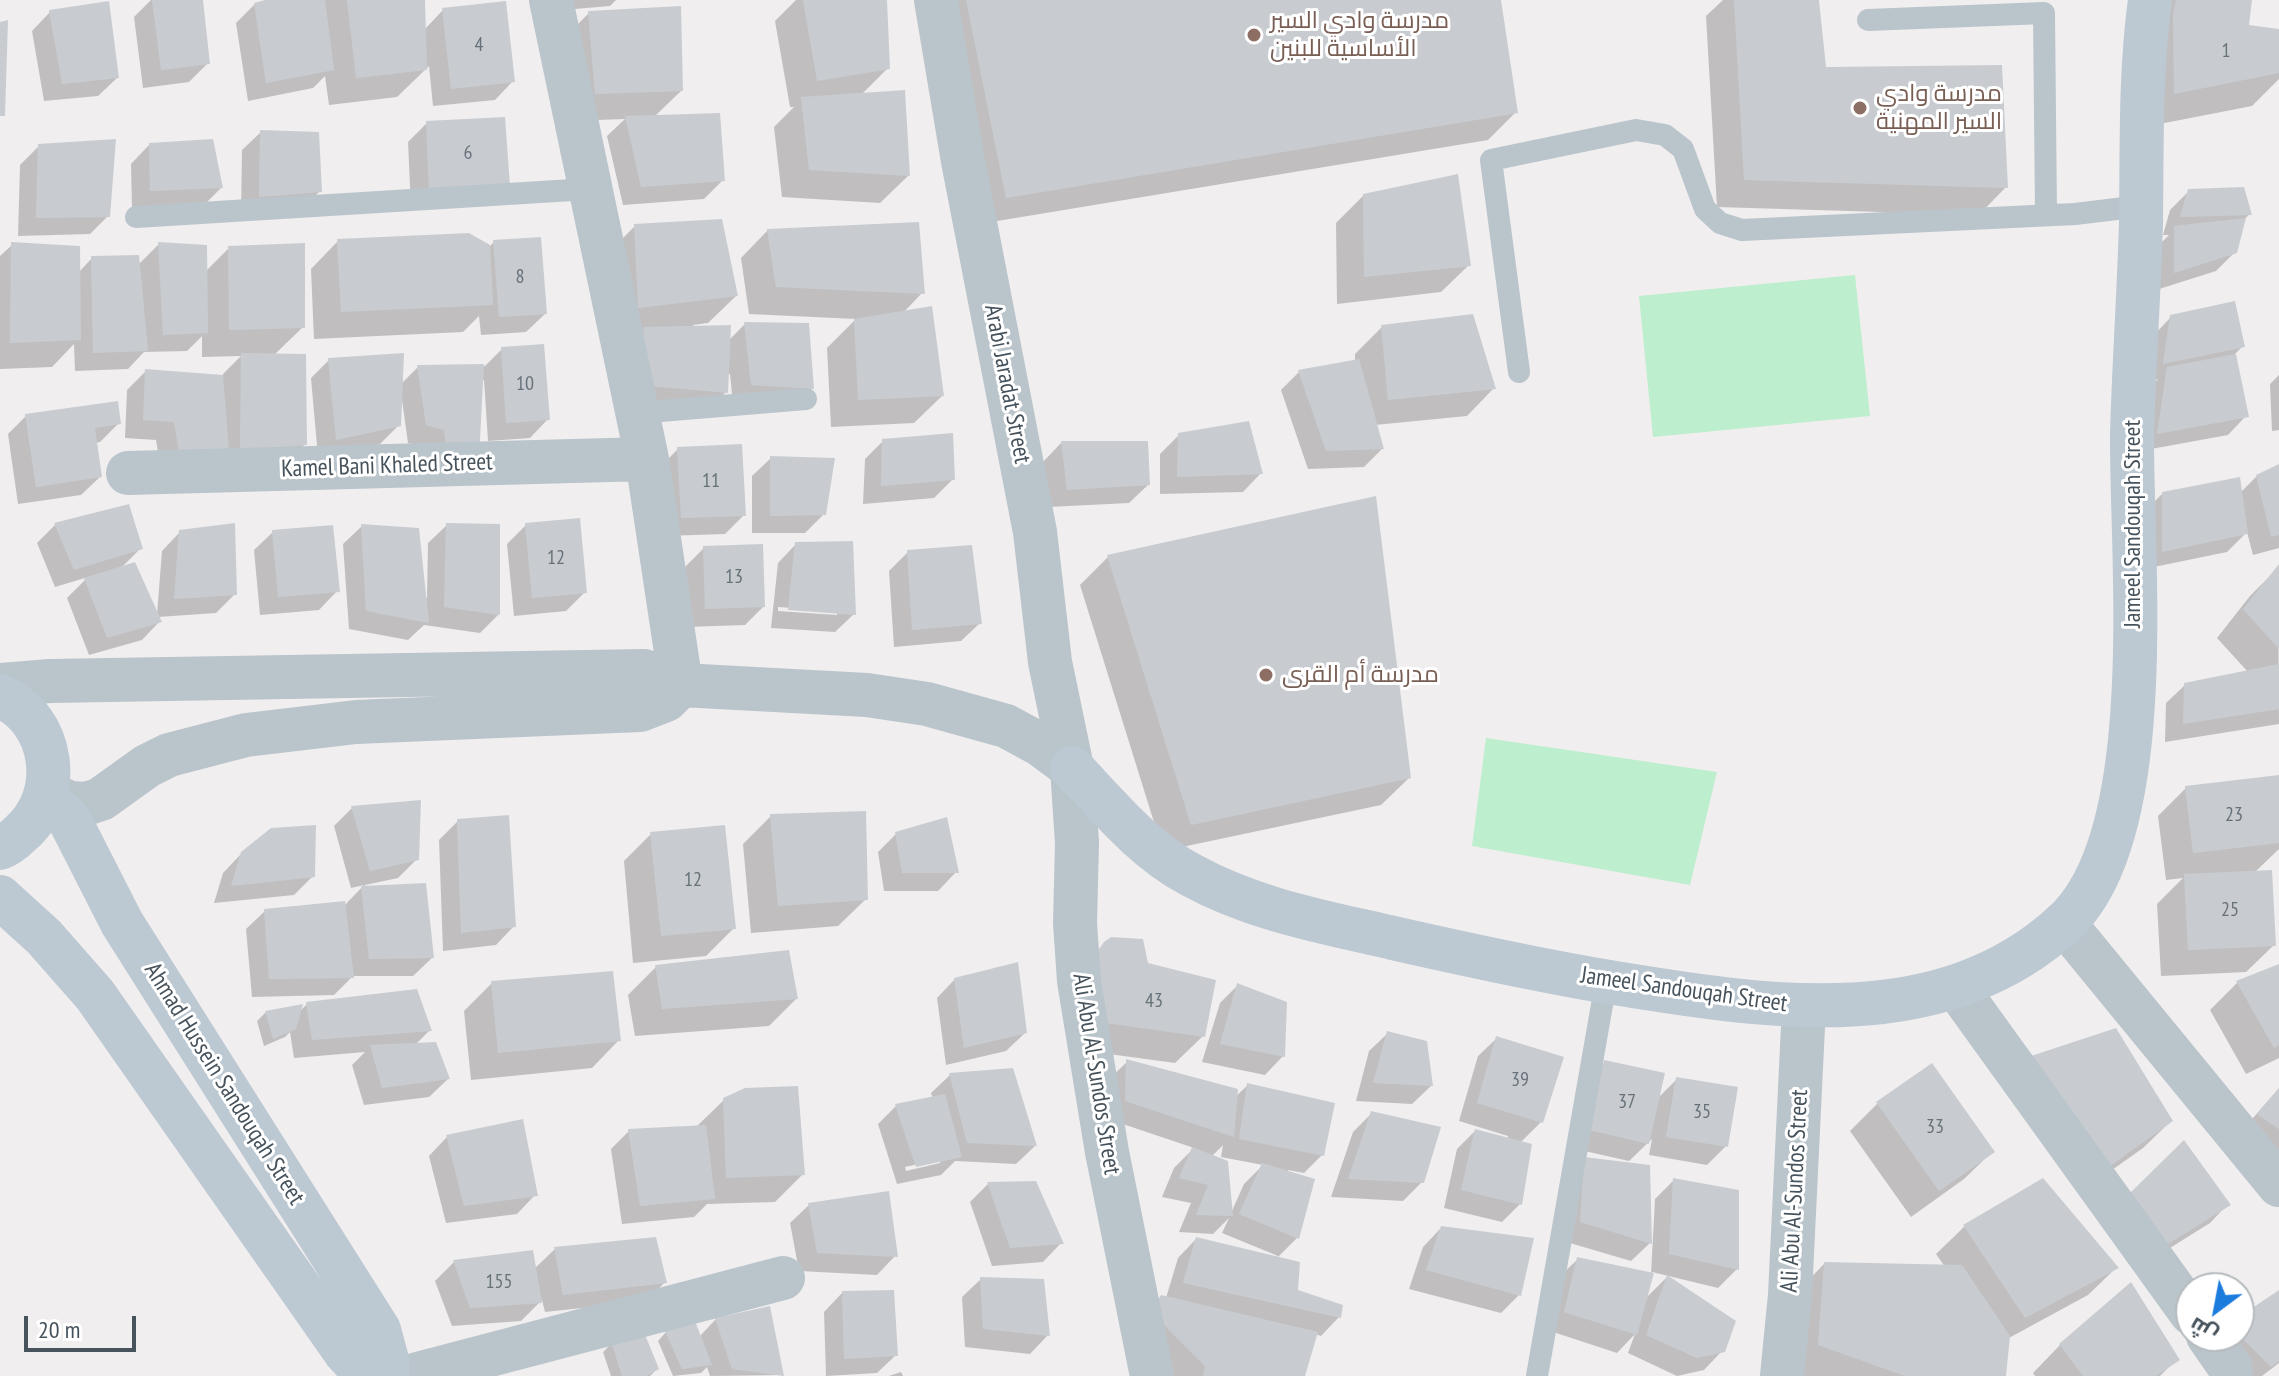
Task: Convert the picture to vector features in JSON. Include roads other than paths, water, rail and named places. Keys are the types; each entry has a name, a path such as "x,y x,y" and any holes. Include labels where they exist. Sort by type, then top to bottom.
{"main road":[{"name":"Jameel Sandouqah Street","path":"1072,768 1153,850 1189,874 1237,897 1281,913 1606,982 1744,1003 1804,1006 1921,997 1988,975 2014,961 2064,923 2085,899 2105,856 2127,772 2132,703 2135,539 2132,438 2143,89 2150,0"},
{"path":"0,696 9,699 29,716 43,740 50,766 46,797 29,827 7,846 0,848"},
{"name":"Ahmad Hussein Sandouqah Street","path":"46,797 70,821 122,923 379,1330 387,1360 387,1376"},
{"name":"Ahmad Hussein Sandouqah Street","path":"0,897 44,937 95,995 345,1352 374,1376"}],"street":[{"path":"551,0 647,459 681,685"},
{"name":"Arabi Jaradat Street","path":"936,0 963,161 1035,532 1050,662 1072,768"},
{"name":"Kamel Bani Khaled Street","path":"128,473 647,459"},
{"path":"0,685 65,680 644,671 681,685 867,695 927,704 1006,726 1041,745 1072,768"},
{"path":"46,797 86,804 101,799 147,766 169,755 246,735 356,722 640,710 666,700 681,685"},
{"name":"Ali Abu Al-Sundos Street","path":"1072,768 1077,843 1075,923 1079,981 1107,1152 1152,1376"},
{"path":"2064,923 2279,1185"},
{"path":"1956,987 2175,1291"},
{"name":"Ali Abu Al-Sundos Street","path":"1782,1376 1790,1295 1804,1006"},
{"path":"410,1376 783,1278"}],"lane":[{"path":"1868,20 2044,13 2046,215"},
{"path":"1519,372 1491,160 1636,130 1665,135 1683,149 1705,209 1720,223 1742,230 2046,215 2141,206"},
{"path":"136,217 589,189"},
{"path":"636,413 806,399"},
{"path":"1537,1376 1606,982"}],"place":[{"name":"مدرسة وادي السير الأساسية للبنين","path":"1254,35"},
{"name":"مدرسة وادي السير المهنية","path":"1860,108"},
{"name":"مدرسة أم القرى","path":"1266,675"}]}
